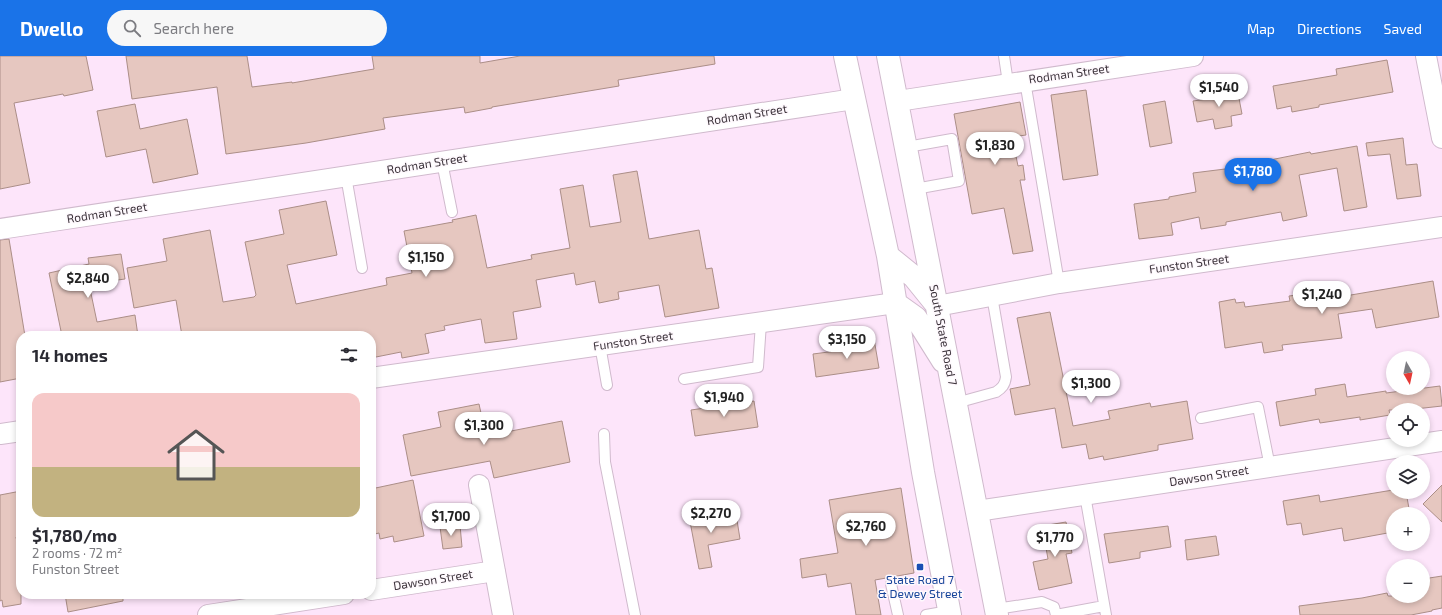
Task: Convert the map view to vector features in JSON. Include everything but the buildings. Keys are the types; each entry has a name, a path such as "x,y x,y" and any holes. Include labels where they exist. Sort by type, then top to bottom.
{"main road":[{"path":"845,56 888,256 923,472 949,613"},
{"name":"South State Road 7","path":"888,56 907,147 996,612"},
{"path":"888,256 914,277 937,306"},
{"path":"895,303 916,318 950,370"}],"street":[{"name":"Rodman Street","path":"898,101 1193,56"},
{"path":"1426,56 1442,138"},
{"name":"Rodman Street","path":"0,229 854,99"},
{"name":"Funston Street","path":"937,306 1059,283 1442,228"},
{"name":"Funston Street","path":"376,377 895,303"},
{"path":"0,434 16,432"},
{"name":"Dawson Street","path":"977,511 1442,441"},
{"path":"479,485 503,615"},
{"name":"Dawson Street","path":"376,589 495,571"},
{"path":"208,615 312,599"}],"lane":[{"path":"1004,56 1017,82 1059,283"},
{"path":"907,147 952,139 960,181 915,189"},
{"path":"442,162 452,212"},
{"path":"346,176 362,268"},
{"path":"956,403 996,392 1005,383 1006,378 992,296"},
{"path":"684,379 758,367 761,323"},
{"path":"600,345 607,385"},
{"path":"1201,418 1258,407 1270,467"},
{"path":"604,434 605,462 635,615"},
{"path":"996,612 1042,602 1054,607 1056,615 1105,611 1085,495"},
{"path":"891,584 898,615"},
{"path":"926,615 949,613"}],"place":[{"name":"State Road 7 & Dewey Street","path":"920,567"}]}
